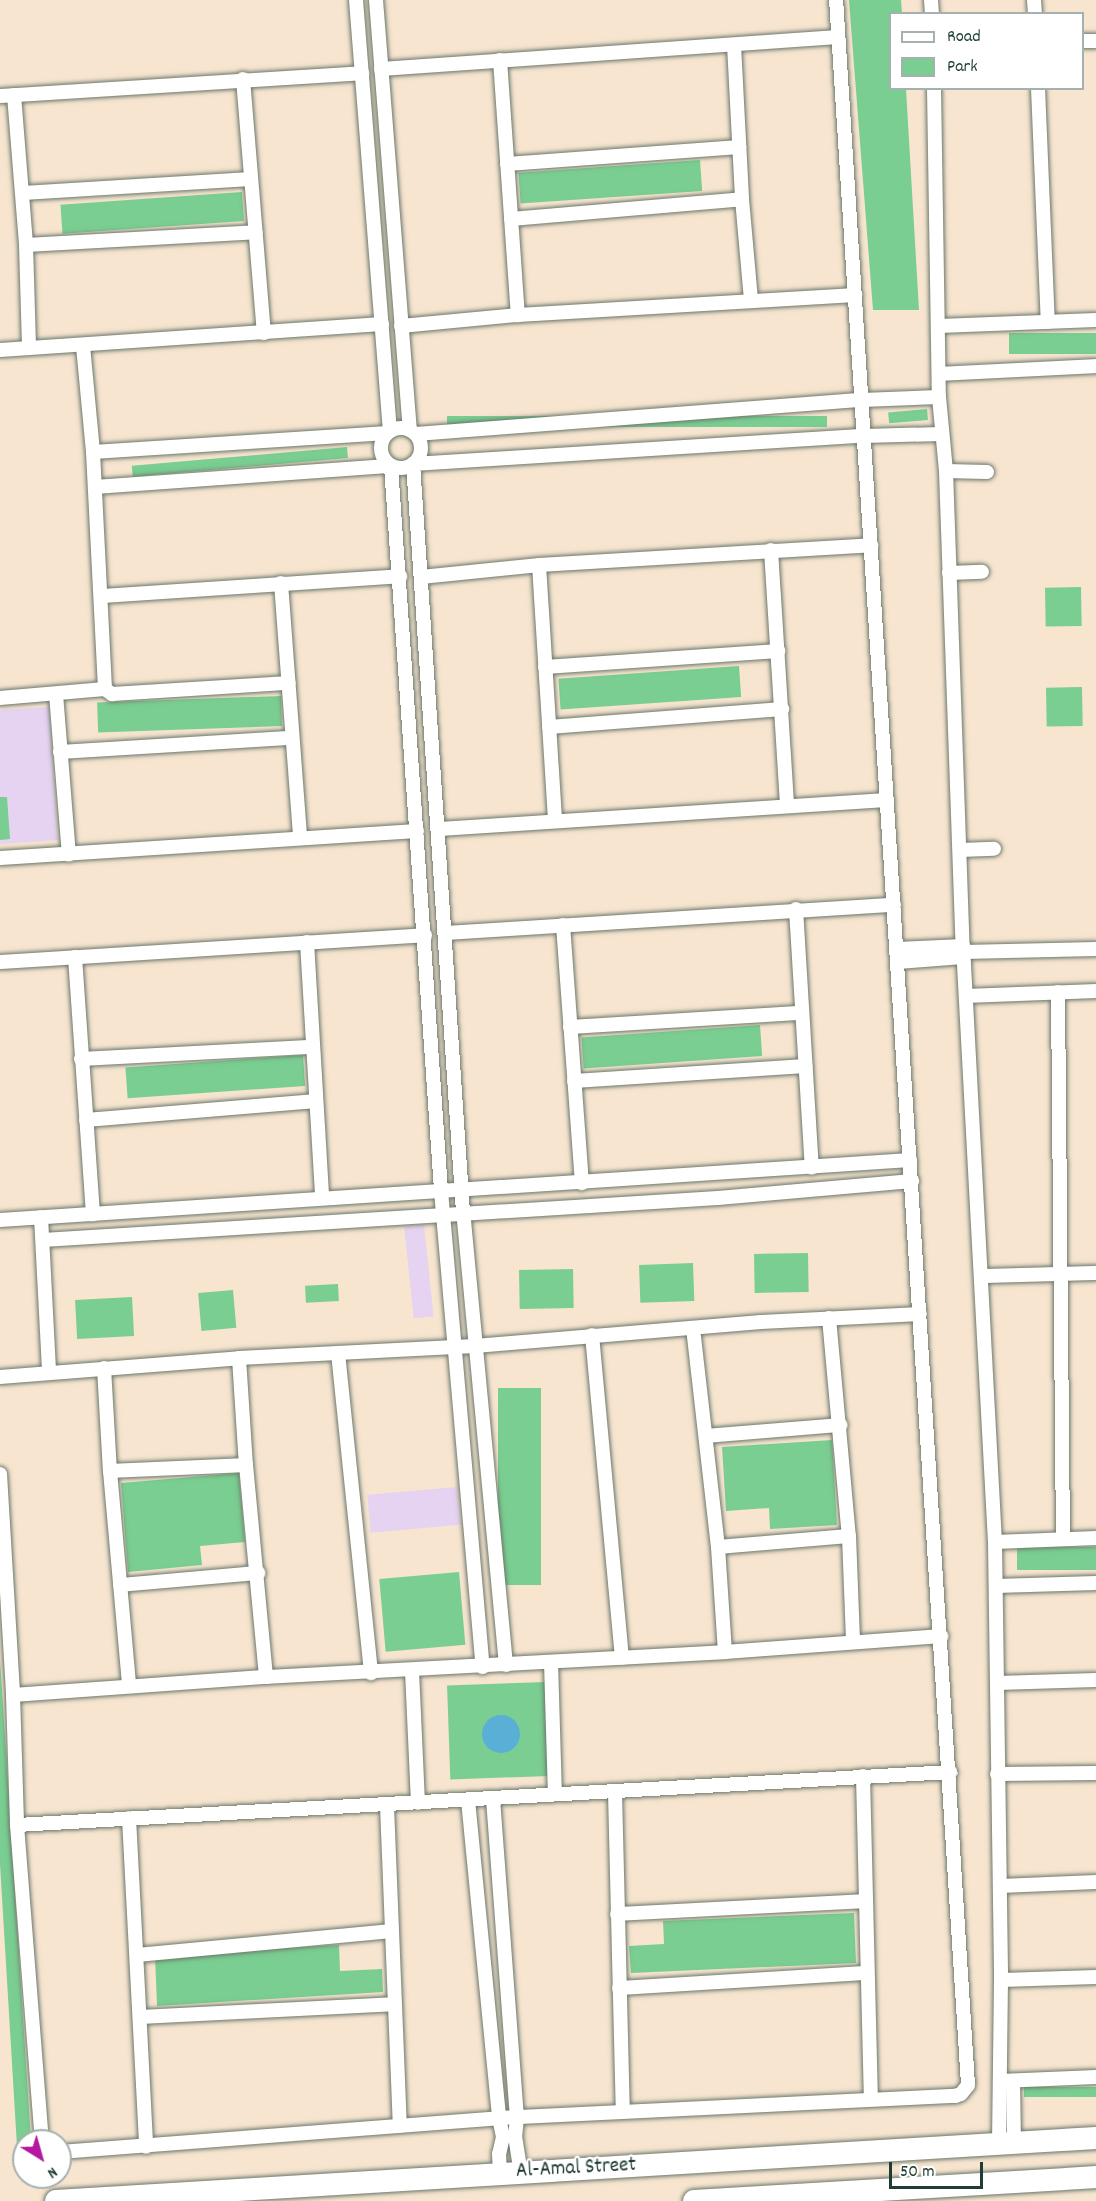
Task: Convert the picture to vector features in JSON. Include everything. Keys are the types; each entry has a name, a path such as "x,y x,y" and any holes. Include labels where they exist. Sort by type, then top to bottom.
{"main road":[{"name":"Al-Amal Street","path":"56,2201 510,2164 832,2154 1096,2138"},
{"path":"832,2154 832,2193"},
{"path":"693,2201 1096,2177"}],"street":[{"path":"356,0 382,324 388,432 381,451 391,466 441,1191 483,1667"},
{"path":"376,0 401,326 413,432 421,451 413,464 463,1212 506,1665"},
{"path":"72,2151 498,2118 871,2098 955,2096 968,2085 950,1772 836,0"},
{"path":"381,69 838,36"},
{"path":"734,45 742,200 751,300"},
{"path":"500,60 518,315"},
{"path":"29,348 23,193 7,95 362,73"},
{"path":"243,79 264,333"},
{"path":"934,90 939,397 946,471 963,952 983,1276 995,1542 1001,1980 1007,2081 1007,2143"},
{"path":"1038,90 1048,322"},
{"path":"507,164 739,147"},
{"path":"23,193 251,179"},
{"path":"511,219 742,200"},
{"path":"26,245 256,232"},
{"path":"401,326 518,315 855,295"},
{"path":"939,326 1096,320"},
{"path":"0,350 382,324"},
{"path":"83,346 93,452 105,689"},
{"path":"940,374 1096,366"},
{"path":"93,452 388,432 396,428 413,432 861,400 939,397"},
{"path":"95,487 391,466 404,468 413,464 864,436 942,434"},
{"path":"946,471 987,472"},
{"path":"421,577 539,565 871,545"},
{"path":"771,550 787,807"},
{"path":"539,565 555,820"},
{"path":"949,573 982,572"},
{"path":"102,596 400,576"},
{"path":"281,583 300,837"},
{"path":"544,667 778,651"},
{"path":"0,698 105,689 112,694 289,683"},
{"path":"56,694 69,854"},
{"path":"549,727 782,709"},
{"path":"60,752 292,738"},
{"path":"439,829 887,800"},
{"path":"0,858 417,831"},
{"path":"960,850 994,849"},
{"path":"445,933 796,909 894,905"},
{"path":"796,909 812,1167"},
{"path":"563,925 582,1183"},
{"path":"0,962 425,935"},
{"path":"308,942 322,1198"},
{"path":"897,956 1096,949"},
{"path":"75,957 93,1214"},
{"path":"966,996 1096,991"},
{"path":"1058,992 1063,1539"},
{"path":"570,1027 802,1013"},
{"path":"81,1059 313,1047"},
{"path":"574,1081 806,1066"},
{"path":"86,1120 316,1101"},
{"path":"0,1220 910,1160"},
{"path":"43,1240 463,1212 718,1198 912,1181"},
{"path":"41,1217 49,1371"},
{"path":"983,1276 1096,1273"},
{"path":"0,1377 49,1371 239,1358 475,1346 592,1335 829,1318 920,1314"},
{"path":"829,1318 841,1425 849,1536 853,1642"},
{"path":"693,1328 718,1547 725,1652"},
{"path":"592,1335 622,1658"},
{"path":"338,1353 371,1672"},
{"path":"239,1358 246,1465 267,1677"},
{"path":"104,1368 110,1471 129,1686"},
{"path":"706,1436 841,1425"},
{"path":"110,1471 246,1465"},
{"path":"0,1474 13,1695 17,1825 41,2129"},
{"path":"718,1547 849,1536"},
{"path":"995,1542 1096,1538"},
{"path":"120,1585 258,1573"},
{"path":"996,1586 1096,1583"},
{"path":"13,1695 267,1677 412,1671 725,1652 941,1636"},
{"path":"551,1662 555,1794"},
{"path":"412,1671 418,1803"},
{"path":"997,1683 1096,1680"},
{"path":"17,1825 387,1806 555,1794 950,1772"},
{"path":"997,1774 1096,1773"},
{"path":"863,1776 866,1973 871,2098"},
{"path":"615,1792 623,2112"},
{"path":"494,1799 517,2118 510,2164"},
{"path":"468,1800 498,2118 510,2164"},
{"path":"387,1806 393,2004 400,2127"},
{"path":"129,1818 146,2147"},
{"path":"1000,1886 1096,1882"},
{"path":"617,1914 865,1901"},
{"path":"137,1955 392,1931"},
{"path":"619,1988 866,1973"},
{"path":"1001,1980 1096,1977"},
{"path":"140,2017 393,2004"},
{"path":"1007,2081 1096,2077"}],"shaded area":[{"path":"49,707 58,840 0,844 0,710"},
{"path":"424,1225 434,1316 414,1319 404,1227"},
{"path":"457,1487 460,1525 371,1533 367,1495"}],"green space":[{"path":"849,0 901,0 902,12 889,12 889,90 906,90 919,310 873,310"},
{"path":"700,160 702,191 521,204 518,173"},
{"path":"242,192 244,221 62,234 60,205"},
{"path":"1009,333 1096,333 1096,354 1009,354"},
{"path":"927,409 928,420 889,423 888,412"},
{"path":"447,416 827,416 827,427 447,427"},
{"path":"347,447 348,458 133,477 132,466"},
{"path":"1081,587 1082,626 1046,627 1045,588"},
{"path":"739,666 741,697 561,710 558,679"},
{"path":"1082,687 1083,726 1047,727 1046,688"},
{"path":"281,696 282,726 98,732 97,702"},
{"path":"0,797 7,797 10,839 0,840"},
{"path":"760,1025 762,1056 584,1068 581,1037"},
{"path":"303,1055 305,1086 128,1098 125,1067"},
{"path":"808,1253 809,1292 755,1293 754,1254"},
{"path":"693,1263 694,1301 640,1303 639,1265"},
{"path":"573,1269 574,1308 520,1309 519,1270"},
{"path":"338,1284 339,1301 306,1303 305,1286"},
{"path":"233,1290 236,1328 201,1331 198,1293"},
{"path":"132,1297 134,1336 77,1339 75,1300"},
{"path":"498,1388 541,1388 541,1585 498,1585"},
{"path":"832,1440 837,1525 770,1529 769,1508 726,1511 722,1447"},
{"path":"239,1473 245,1542 200,1546 202,1565 128,1572 121,1483"},
{"path":"1017,1547 1096,1547 1096,1570 1017,1570"},
{"path":"459,1572 465,1645 386,1652 379,1579"},
{"path":"0,1659 30,2129 16,2129 0,1864"},
{"path":"546,1682 549,1776 450,1779 447,1685"},
{"path":"854,1913 856,1963 631,1973 629,1946 664,1944 663,1921"},
{"path":"339,1945 340,1971 382,1969 383,1992 157,2006 155,1956"},
{"path":"1024,2087 1096,2087 1096,2097 1024,2097"}],"water":[{"path":"501,1715 515,1720 520,1734 515,1748 501,1753 487,1748 482,1734 487,1720"}]}
